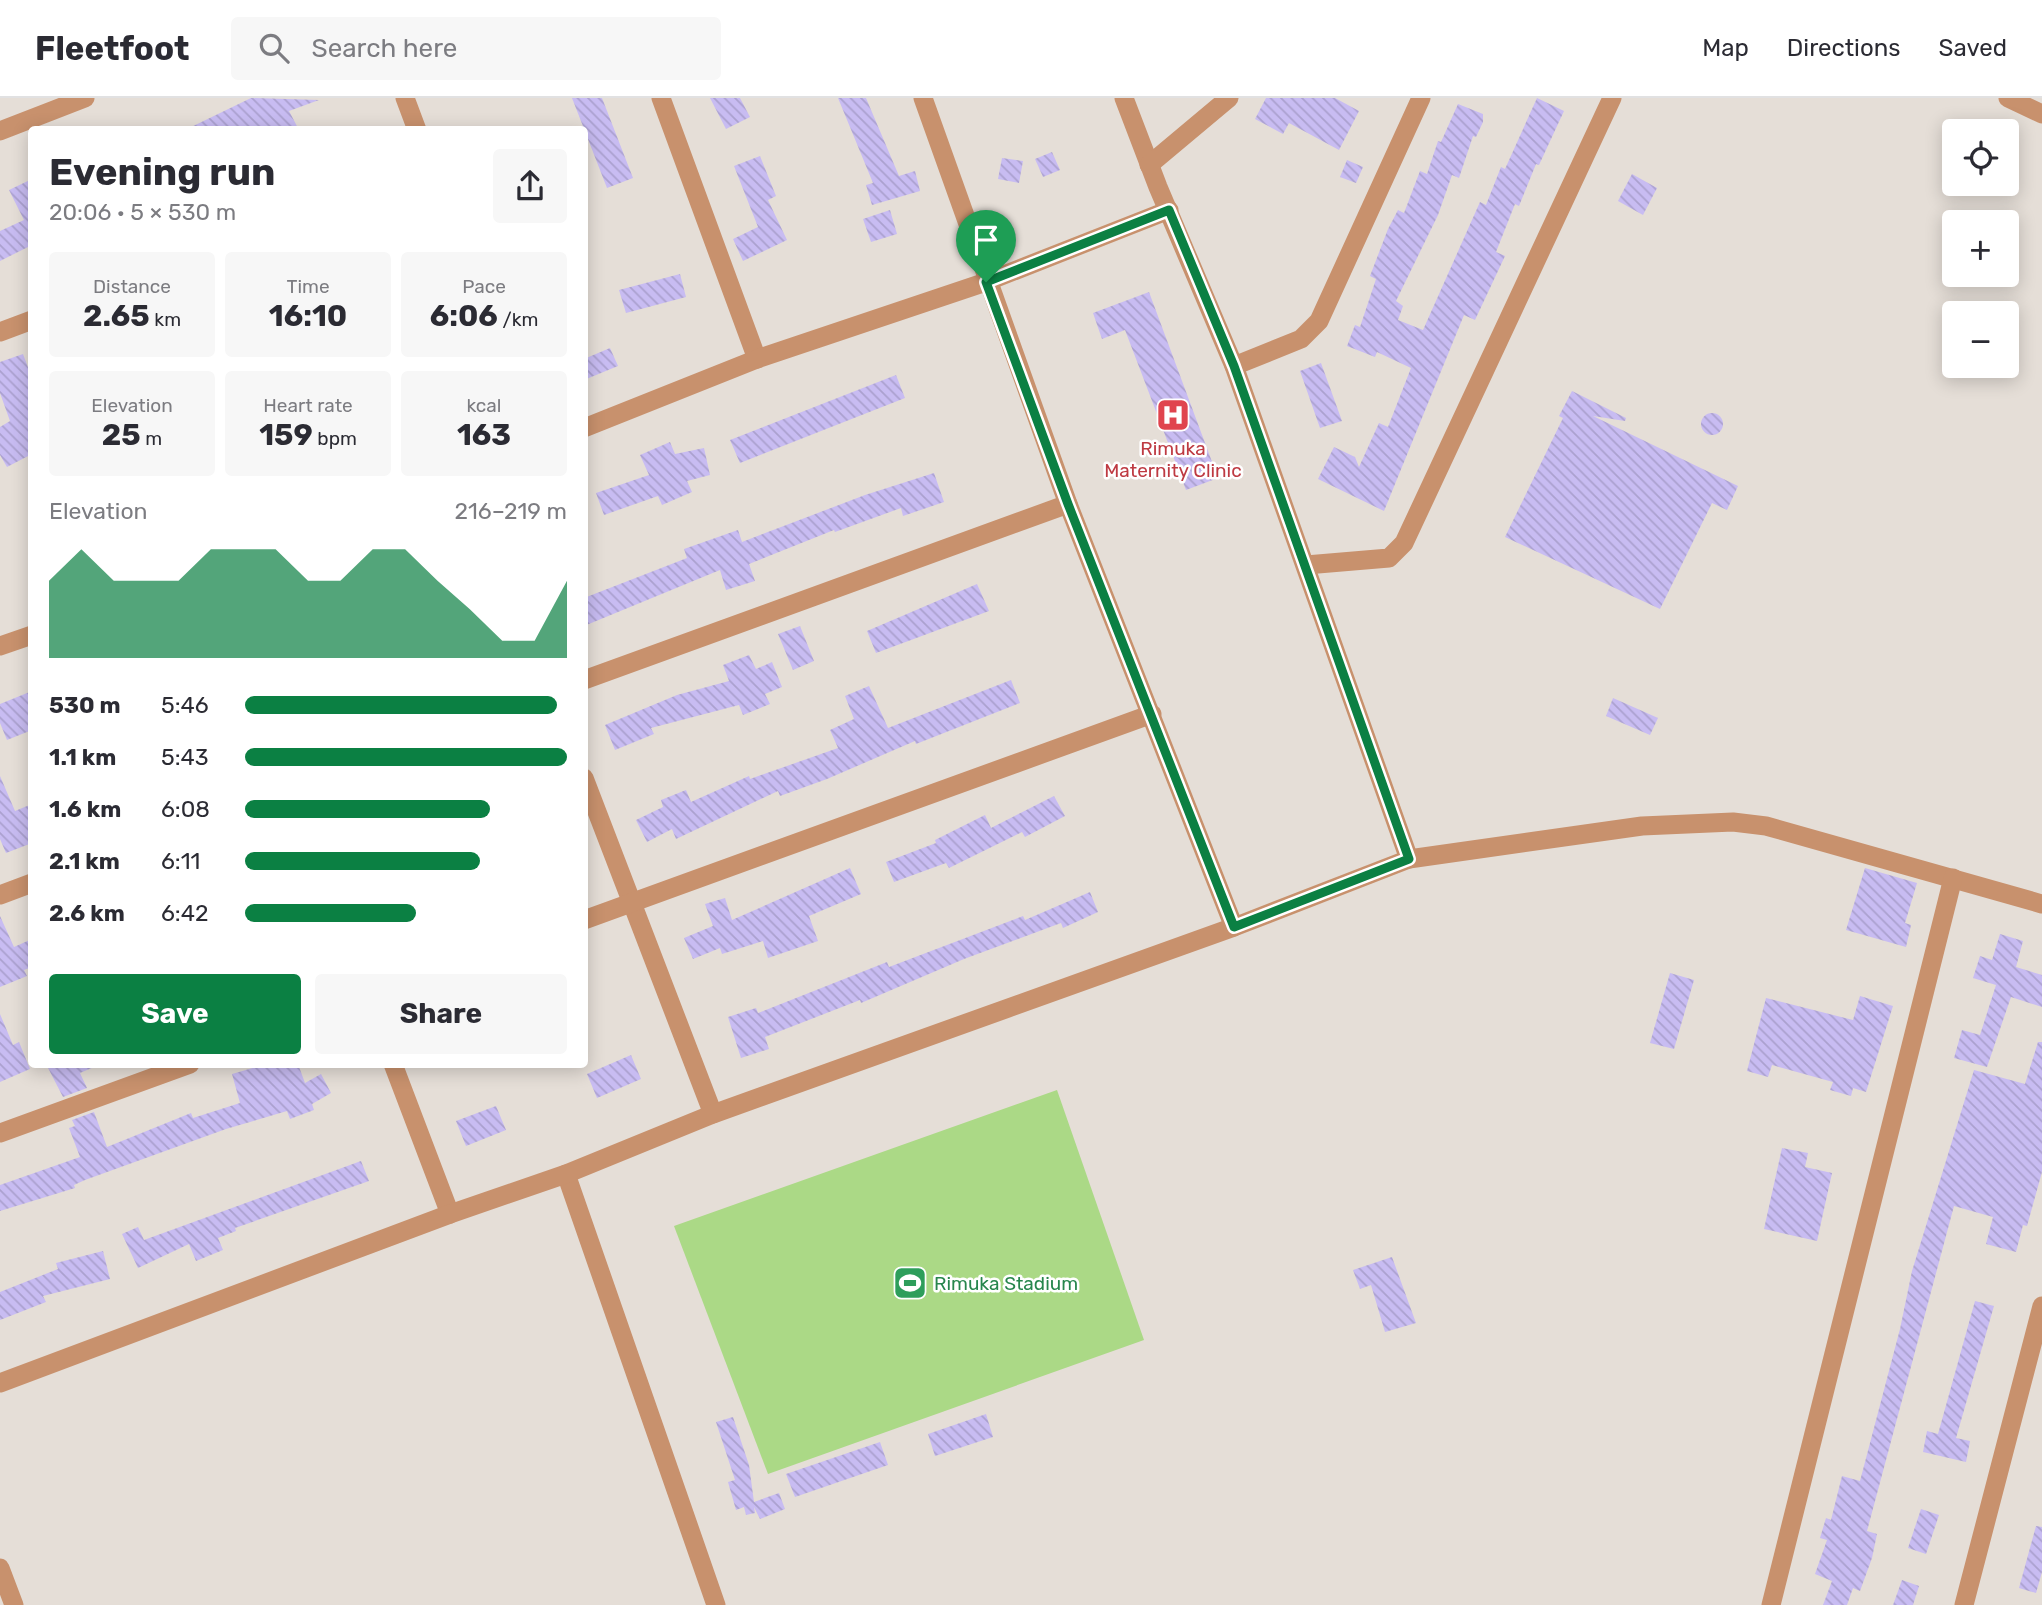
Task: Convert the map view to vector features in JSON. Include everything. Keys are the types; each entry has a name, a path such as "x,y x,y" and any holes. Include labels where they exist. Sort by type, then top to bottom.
{"street":[{"path":"0,131 85,98"},
{"path":"405,98 416,126"},
{"path":"661,98 757,359"},
{"path":"922,98 1068,504 1234,927"},
{"path":"1124,98 1149,165 1234,366 1307,565 1409,859"},
{"path":"1149,165 1229,98"},
{"path":"1234,366 1301,339 1319,321 1421,98"},
{"path":"1307,565 1389,558 1404,543 1612,98"},
{"path":"2008,98 2042,114"},
{"path":"588,426 757,359 986,282 1169,210"},
{"path":"0,332 28,322"},
{"path":"588,679 1068,504"},
{"path":"0,646 28,636"},
{"path":"588,919 1152,714"},
{"path":"588,788 713,1114"},
{"path":"0,1383 450,1214 566,1174 713,1114 1234,927 1409,859 1642,826 1733,822 1766,826 2042,904"},
{"path":"1771,1605 1953,878"},
{"path":"0,895 28,884"},
{"path":"0,1133 179,1068"},
{"path":"395,1068 450,1214"},
{"path":"566,1174 716,1605"},
{"path":"1964,1605 2042,1306"},
{"path":"0,1568 14,1605"}],"green space":[{"name":"Rimuka Stadium","path":"1057,1090 1144,1340 768,1474 674,1226"}],"building":[{"path":"251,98 319,100 289,111 297,126 193,126"},
{"path":"572,98 602,98 633,178 607,188 588,139 588,126 583,126"},
{"path":"710,98 740,98 750,117 726,129"},
{"path":"838,98 866,98 899,176 915,171 920,191 872,205 866,185 873,183"},
{"path":"1266,98 1335,98 1359,111 1339,150 1289,123 1283,134 1255,119"},
{"path":"1537,98 1564,111 1539,165 1536,164 1519,206 1515,204 1496,252 1505,256 1475,320 1464,315 1384,511 1318,479 1334,447 1355,457 1359,467 1379,423 1388,427 1411,368 1377,352 1375,357 1347,346 1355,325 1360,327 1376,279 1370,276 1388,229 1398,210 1404,213 1420,171 1427,174 1438,141 1441,142 1458,104 1483,114 1483,122 1476,137 1473,136 1459,178 1452,175 1438,215 1396,301 1403,306 1398,320 1423,330 1480,202 1486,205 1501,167 1505,169"},
{"path":"1052,152 1060,170 1043,177 1035,159"},
{"path":"760,156 776,196 768,200 787,240 743,261 733,239 758,227 734,166"},
{"path":"1002,158 1023,161 1019,183 998,179"},
{"path":"1347,160 1363,167 1356,183 1340,177"},
{"path":"1632,174 1657,188 1643,215 1618,201"},
{"path":"28,181 28,247 0,261 0,231 24,220 9,190"},
{"path":"890,210 897,234 871,242 863,219"},
{"path":"680,274 686,297 626,313 619,290"},
{"path":"1149,292 1218,478 1186,490 1125,330 1102,339 1093,313"},
{"path":"610,348 618,366 588,378 588,357"},
{"path":"23,354 28,367 28,456 7,467 0,455 0,427 10,421 0,393 0,362"},
{"path":"1321,363 1342,421 1320,428 1300,371"},
{"path":"896,375 905,398 740,463 730,440"},
{"path":"1572,391 1626,418 1625,421 1593,416 1738,486 1727,510 1712,503 1660,609 1505,537 1563,418 1559,416"},
{"path":"1712,413 1720,416 1723,424 1720,432 1712,435 1704,432 1701,424 1704,416"},
{"path":"670,442 675,454 704,448 710,475 687,481 692,492 662,505 658,496 604,515 596,493 649,475 640,455"},
{"path":"934,473 944,502 903,516 901,508 835,532 834,530 749,564 755,581 726,590 720,570 588,624 588,596 687,558 684,549 738,530 742,542 865,495"},
{"path":"977,584 989,611 876,653 867,631"},
{"path":"800,626 814,661 793,670 778,634"},
{"path":"749,655 756,669 772,662 782,687 765,694 770,704 743,715 739,705 651,728 654,734 615,750 605,725 677,695 729,681 723,665"},
{"path":"1011,680 1020,703 916,744 915,741 827,779 780,796 778,791 676,839 672,829 647,842 636,820 663,807 661,800 686,790 691,802 749,776 750,779 838,748 830,730 854,719 845,696 869,686 888,728"},
{"path":"28,693 28,732 7,740 0,723 0,704"},
{"path":"1613,698 1658,718 1650,735 1606,716"},
{"path":"0,776 15,811 28,806 28,845 6,853 0,839"},
{"path":"1054,796 1065,816 1025,837 1022,832 949,868 946,863 894,882 886,862 936,843 935,840 985,815 991,828"},
{"path":"850,868 861,894 809,916 818,941 768,958 763,941 722,954 720,948 693,959 684,938 713,926 705,904 725,898 732,920"},
{"path":"1865,868 1917,883 1905,923 1911,925 1906,947 1846,930"},
{"path":"1090,892 1098,912 1063,928 1061,923 964,959 861,1003 860,1000 765,1037 769,1049 741,1058 728,1017 756,1008 758,1013 887,962 889,967 1023,916 1025,920"},
{"path":"0,916 14,947 28,941 28,968 24,970 27,976 0,987"},
{"path":"2000,934 2023,941 2016,967 2042,975 2042,1007 2011,997 1987,1067 1954,1058 1962,1030 1980,1035 1996,985 1973,978 1980,956 1992,960"},
{"path":"1670,973 1694,980 1674,1049 1650,1043"},
{"path":"1860,996 1893,1006 1866,1092 1853,1088 1851,1096 1830,1090 1833,1082 1772,1065 1768,1077 1747,1071 1766,998 1853,1020"},
{"path":"0,1014 13,1045 19,1042 30,1069 0,1082"},
{"path":"2038,1042 2042,1042 2042,1172 2027,1226 2023,1225 2016,1252 1986,1244 1993,1217 1954,1206 1867,1531 1877,1534 1872,1558 1860,1591 1853,1588 1847,1605 1823,1605 1832,1581 1815,1574 1827,1540 1820,1538 1826,1518 1831,1520 1842,1476 1860,1481 1900,1329 1912,1271 1974,1070 2025,1084"},
{"path":"631,1055 641,1079 597,1098 587,1074"},
{"path":"48,1068 92,1068 80,1073 87,1088 63,1097"},
{"path":"252,1068 299,1068 305,1083 321,1074 331,1093 312,1104 314,1110 290,1119 287,1111 226,1129 85,1180 74,1185 75,1188 0,1211 0,1185 80,1157 69,1128 75,1126 72,1120 94,1112 107,1147 191,1113 193,1118 240,1103 232,1074"},
{"path":"496,1106 506,1130 466,1146 456,1121"},
{"path":"1782,1148 1808,1153 1805,1167 1832,1173 1817,1241 1764,1229"},
{"path":"361,1161 369,1181 235,1228 236,1231 218,1238 223,1250 196,1261 189,1244 138,1268 122,1234 138,1227 144,1240"},
{"path":"103,1251 110,1279 43,1296 46,1302 0,1320 0,1292 58,1269 56,1263"},
{"path":"1392,1257 1416,1323 1385,1332 1371,1285 1360,1289 1353,1270"},
{"path":"1975,1301 1994,1306 1956,1438 1970,1441 1966,1462 1923,1452 1927,1431 1938,1434"},
{"path":"986,1414 993,1437 935,1456 928,1434"},
{"path":"733,1417 749,1465 754,1502 779,1493 785,1509 760,1519 754,1507 755,1513 746,1515 744,1507 736,1510 728,1482 735,1480 716,1422"},
{"path":"880,1442 888,1465 795,1497 786,1474"},
{"path":"1921,1509 1939,1515 1926,1554 1908,1548"},
{"path":"2036,1526 2042,1527 2042,1572 2036,1593 2019,1588"},
{"path":"1902,1580 1919,1586 1913,1605 1893,1605"}],"place":[{"name":"Rimuka Maternity Clinic","path":"1173,415"},
{"name":"Rimuka Stadium","path":"910,1283"}],"route":[{"path":"1169,210 1234,366 1307,565 1409,859 1234,927 1068,504 986,282 1169,210"}]}
